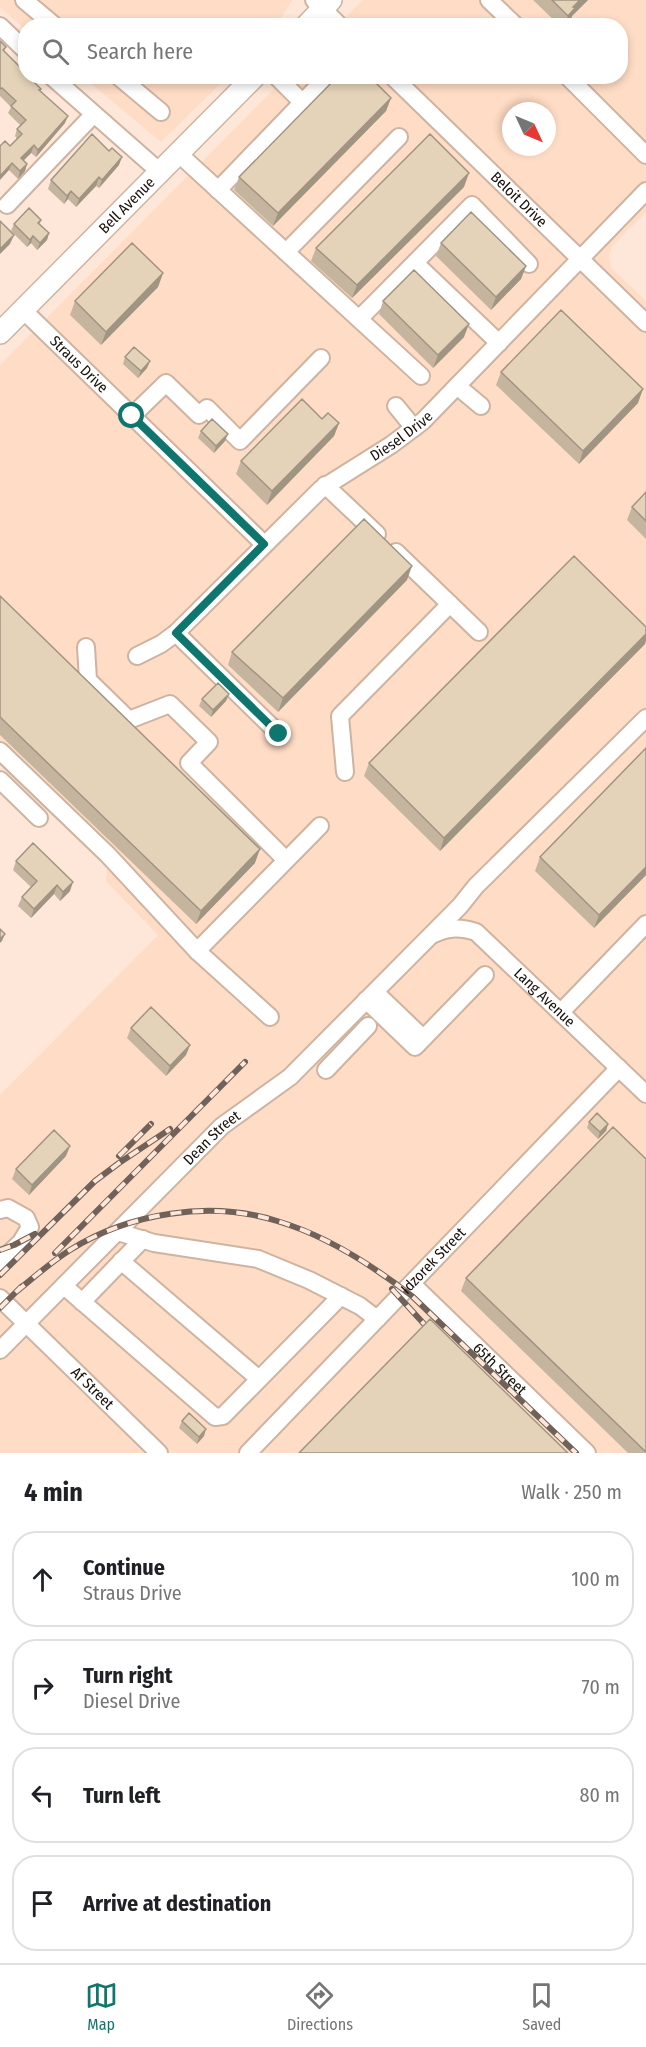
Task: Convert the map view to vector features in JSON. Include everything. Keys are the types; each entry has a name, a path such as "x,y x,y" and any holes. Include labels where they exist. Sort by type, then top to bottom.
{"main road":[{"path":"312,18 322,3"},
{"name":"Bell Avenue","path":"8,320 179,154 247,84"}],"street":[{"path":"24,0 45,18"},
{"path":"489,0 508,18"},
{"path":"322,3 334,18"},
{"path":"0,26 18,43"},
{"path":"60,84 159,172"},
{"path":"128,84 161,112"},
{"path":"284,84 302,102"},
{"path":"218,190 320,84"},
{"name":"Beloit Drive","path":"400,84 646,323"},
{"path":"575,84 646,154"},
{"path":"7,206 93,115"},
{"path":"286,252 399,137"},
{"path":"179,154 421,376"},
{"name":"Diesel Drive","path":"137,656 161,644 176,633 326,485 392,445 414,428 646,191"},
{"path":"359,320 472,205 529,264"},
{"path":"414,263 499,343"},
{"name":"Straus Drive","path":"8,320 132,416 264,544"},
{"path":"132,416 166,383 199,415 207,408 240,441 321,358"},
{"path":"457,386 481,406"},
{"path":"396,406 414,428"},
{"path":"326,485 480,632"},
{"path":"345,772 340,716 450,604"},
{"path":"176,633 279,734"},
{"path":"86,647 88,680 129,720 170,704 208,742 189,763 286,860"},
{"name":"Dean Street","path":"0,1350 222,1126 290,1077 460,906 476,886 646,718"},
{"path":"0,751 108,855 197,951 270,1017"},
{"path":"0,780 39,818"},
{"path":"197,951 321,826"},
{"path":"561,1012 646,924"},
{"name":"Lang Avenue","path":"431,935 451,928 464,928 476,932 646,1095"},
{"path":"371,996 419,1042 485,975"},
{"path":"326,1070 368,1026"},
{"name":"Idzorek Street","path":"248,1453 619,1068"},
{"path":"0,1210 8,1208 26,1218 30,1227 21,1242 0,1262"},
{"path":"118,1232 143,1239 258,1259 341,1296 360,1306 377,1319"},
{"path":"82,1302 143,1239"},
{"path":"121,1261 259,1379"},
{"name":"65th Street","path":"412,1284 587,1453"},
{"path":"64,1286 215,1417 223,1416 341,1296"},
{"name":"Af Street","path":"0,1298 159,1453"}],"shaded area":[{"path":"0,0 292,0 281,18 18,18 18,23 0,7"},
{"path":"363,0 646,0 646,212 612,246 609,256 611,268 646,301 646,1453 0,1453 0,1095 158,935 106,881 107,868 0,765 0,365 279,84 628,84 628,18 344,18"},
{"path":"91,84 220,84 161,142"}],"building":[{"path":"552,0 580,0 568,16"},
{"path":"0,41 6,47 3,50 18,65 18,84 36,84 41,89 39,90 68,116 38,150 34,145 21,158 27,164 20,171 12,163 0,176 0,146 5,141 10,146 22,134 17,129 26,120 11,106 16,101 2,88 0,89"},
{"path":"330,84 377,84 391,98 278,213 239,177"},
{"path":"92,134 109,151 112,148 122,157 102,180 99,177 79,199 71,191 67,196 51,180"},
{"path":"430,134 469,173 357,285 316,248"},
{"path":"29,208 41,220 38,223 49,233 40,243 33,236 30,240 14,224"},
{"path":"471,212 526,266 496,297 441,243"},
{"path":"0,221 14,235 0,249"},
{"path":"132,243 163,273 106,332 75,301"},
{"path":"414,270 469,324 438,355 383,301"},
{"path":"561,310 643,389 583,451 501,372"},
{"path":"134,347 150,361 141,371 125,357"},
{"path":"302,399 322,419 328,413 339,423 272,491 241,461"},
{"path":"212,419 228,434 216,446 201,431"},
{"path":"646,492 646,521 632,507"},
{"path":"364,519 412,566 283,698 232,652"},
{"path":"574,556 646,627 646,634 444,838 369,763"},
{"path":"0,596 260,849 201,911 0,717"},
{"path":"218,683 229,694 213,710 202,699"},
{"path":"646,748 646,867 599,915 540,857"},
{"path":"33,843 73,882 63,892 57,885 34,909 22,897 37,881 16,861"},
{"path":"0,929 5,934 0,939"},
{"path":"151,1007 190,1045 170,1066 131,1028"},
{"path":"597,1113 608,1124 600,1132 589,1122"},
{"path":"613,1127 646,1159 646,1452 466,1278"},
{"path":"54,1130 70,1146 32,1185 16,1169"},
{"path":"430,1319 568,1453 299,1453"},
{"path":"189,1413 206,1429 199,1437 182,1421"}],"railway":[{"path":"55,1253 245,1062"},
{"path":"119,1156 151,1124"},
{"path":"0,1275 95,1181 170,1129"},
{"path":"16,1292 70,1250 93,1237 144,1219 198,1211 225,1211 277,1221 313,1234 348,1252 412,1296 576,1453"},
{"path":"0,1250 35,1234"},
{"path":"0,1308 21,1287"},
{"path":"392,1289 435,1336"}],"route":[{"path":"132,416 264,544 176,633 279,734"}]}
